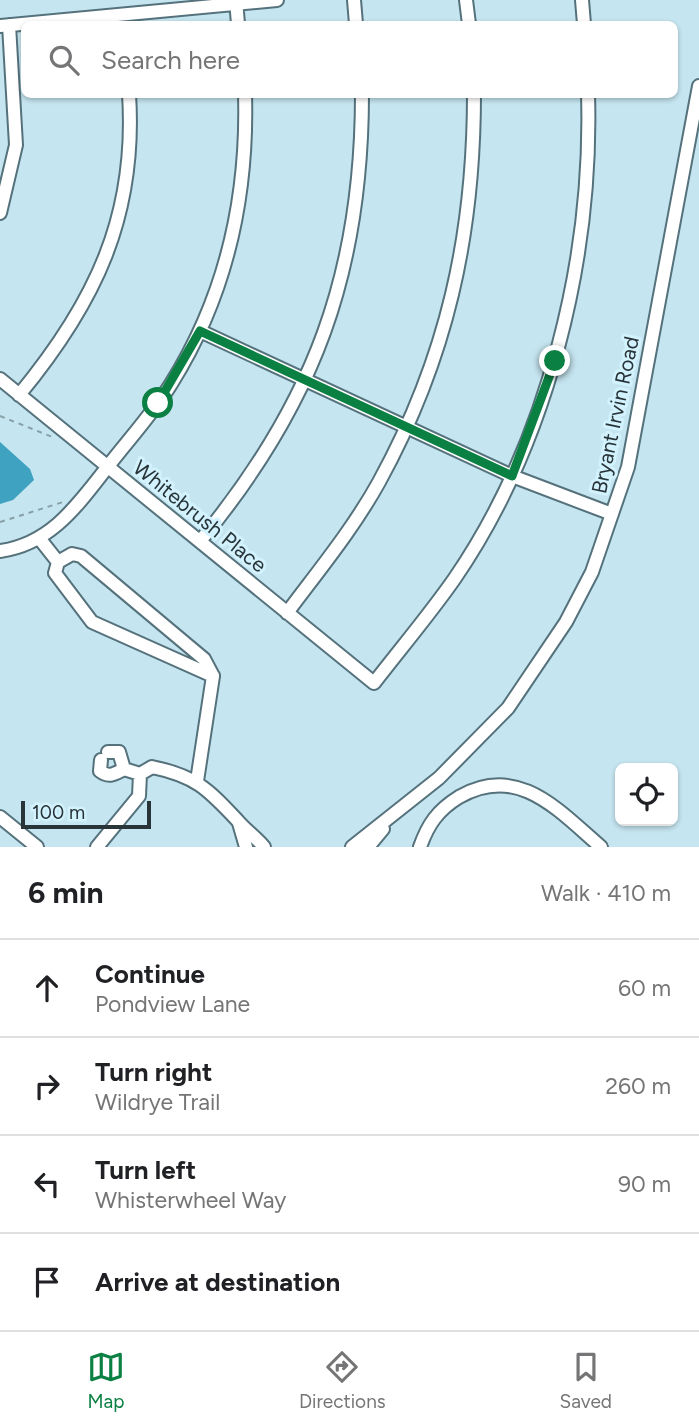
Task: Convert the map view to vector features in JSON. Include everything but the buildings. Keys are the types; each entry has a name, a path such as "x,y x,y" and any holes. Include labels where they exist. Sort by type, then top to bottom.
{"street":[{"path":"83,21 123,19 236,2 277,0"},
{"path":"354,0 356,21"},
{"path":"466,0 468,21"},
{"path":"582,0 584,21"},
{"path":"236,2 238,21"},
{"path":"0,213 16,145 4,25"},
{"name":"Bryant Irvin Road","path":"352,847 439,778 508,708 566,622 592,572 628,467 699,86"},
{"path":"19,395 75,322 111,242 127,176 129,98"},
{"path":"0,551 39,538 62,523 158,403 200,331 220,281 234,229 245,146 245,98"},
{"path":"201,540 256,468 306,379 325,333 347,260 360,174 362,98"},
{"path":"287,612 358,515 406,428 431,371 460,271 474,143 474,98"},
{"path":"512,476 555,361 572,287 585,208 588,98"},
{"path":"200,331 512,476 612,514"},
{"name":"Whitebrush Place","path":"0,379 374,683 455,578 512,476"},
{"path":"39,538 58,562"},
{"path":"197,781 213,676 204,659 81,556 72,554 58,562 55,573 92,622 213,676"},
{"path":"124,769 119,752 104,756 100,771 111,776 124,769 141,774 152,767 182,774 197,781 219,799 264,847"},
{"path":"97,847 139,796 141,774"},
{"path":"420,847 431,820 444,806 485,785 504,784 521,787 540,797 601,847"},
{"name":"Bryant Irvin Road","path":"368,847 401,808"},
{"path":"0,817 37,847"},
{"path":"239,822 246,847"}],"path":[{"path":"0,416 63,440 52,432"},
{"path":"63,510 71,500"},
{"path":"0,522 66,501"}],"water":[{"path":"0,442 30,469 34,480 13,500 0,504"}],"route":[{"path":"158,403 200,331 512,476 555,361"}]}
